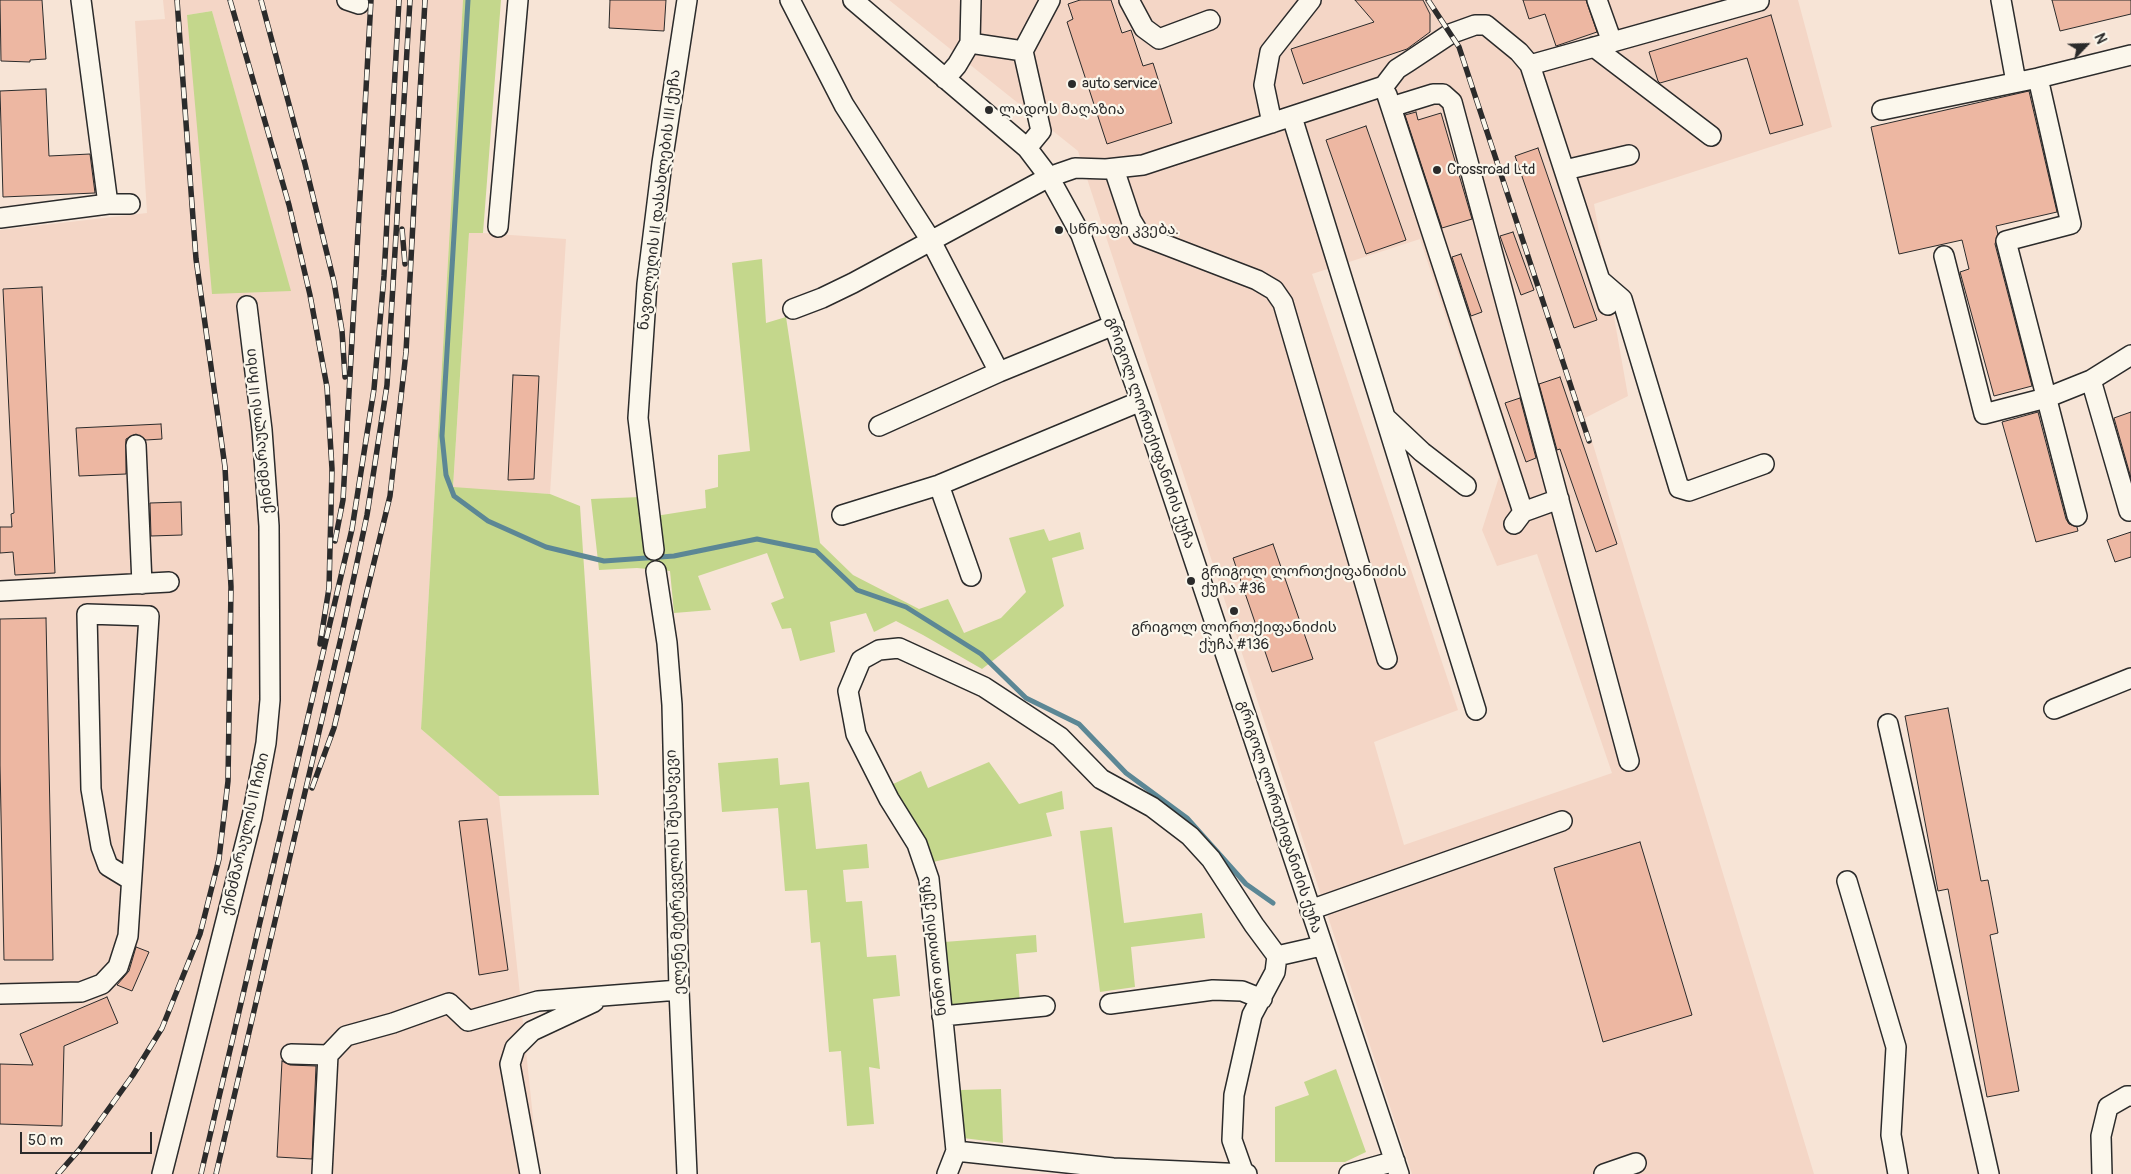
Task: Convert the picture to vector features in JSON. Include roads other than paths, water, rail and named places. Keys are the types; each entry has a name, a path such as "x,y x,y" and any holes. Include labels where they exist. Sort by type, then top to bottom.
{"street":[{"path":"81,0 108,204"},
{"path":"498,227 518,0"},
{"name":"ნავთლუღის II დასახლების III ქუჩა","path":"654,550 638,418 647,284 662,163 687,0"},
{"path":"790,0 844,105 930,239 999,372"},
{"name":"გრიგოლ ლორთქიფანიძის ქუჩა","path":"853,0 1027,148 1049,176 1081,235 1141,401 1396,1168"},
{"path":"945,79 957,65 970,43 971,0"},
{"path":"1027,148 1041,131 1024,51 1050,0"},
{"path":"1129,0 1144,28 1159,39 1210,20"},
{"path":"1272,123 1264,85 1270,52 1311,0"},
{"path":"1597,0 1603,44 1710,136"},
{"path":"2000,0 2016,82"},
{"path":"1530,65 1759,1"},
{"path":"793,309 853,283 930,239 1049,176 1075,168 1114,168 1143,165 1384,86 1397,69 1450,34 1475,25 1486,25 1520,52 1530,65 1608,305"},
{"path":"970,43 1024,51"},
{"path":"1882,110 2038,78 2131,55"},
{"path":"2038,78 2072,224 2006,241 2077,516"},
{"path":"1384,86 1518,518 1559,499"},
{"path":"1391,107 1433,94 1443,94 1452,102 1629,761"},
{"path":"1292,117 1476,710"},
{"path":"1564,170 1629,155"},
{"path":"1114,168 1131,220 1140,236 1257,280 1274,290 1283,303 1387,659"},
{"path":"0,218 108,204 130,204"},
{"path":"1944,256 1984,414 2046,398 2091,380 2131,355"},
{"path":"1600,280 1622,299 1679,488 1689,491 1764,464"},
{"name":"ქინძმარაულის II ჩიხი","path":"162,1174 252,818 266,743 270,700 270,526 262,430 247,306"},
{"path":"879,426 999,372 1114,325"},
{"path":"2091,380 2130,512"},
{"path":"842,515 939,485 1141,401"},
{"path":"1385,416 1422,452 1466,486"},
{"path":"136,445 142,584"},
{"path":"939,485 971,576"},
{"name":"ელენე მეტრეველის I შესახვევი","path":"656,571 667,643 672,705 679,990 687,1174"},
{"path":"0,591 169,582"},
{"path":"0,994 81,992 102,984 118,967 128,936 149,616 87,614 91,789 101,848 108,866 131,880"},
{"name":"ნინო თოიძის ქუჩა","path":"947,1174 956,1151 929,879 917,844 889,799 856,734 848,691 861,660 879,650 899,648 984,687 1060,737 1101,779 1152,807 1182,831 1212,859 1254,925 1277,956"},
{"path":"2054,709 2131,678"},
{"path":"1888,724 1989,1174"},
{"path":"1310,910 1562,821"},
{"path":"1847,881 1896,1047 1891,1135 1898,1174"},
{"path":"956,1151 1113,1168 1245,1174 1232,1140 1234,1095 1252,1015 1262,1000 1275,972 1277,956 1322,946"},
{"path":"322,1174 328,1055 346,1036 401,1020 449,1003 468,1021 538,1001 679,990"},
{"path":"1110,1004 1213,990 1242,991 1262,1000"},
{"path":"530,1174 510,1064 515,1048 532,1031 609,995"},
{"path":"942,1016 1044,1006"},
{"path":"291,1054 328,1055"},
{"path":"2102,1174 2101,1136 2108,1107 2126,1096 2131,1096"},
{"path":"1604,1174 1636,1163"},
{"path":"1349,1174 1396,1168"}],"waterway":[{"path":"468,0 442,436 446,475 454,496 488,521 546,547 604,561 674,556 757,539 816,551 857,590 906,607 981,654 1026,698 1079,724 1126,773 1187,818 1246,884 1273,903"}],"railway":[{"path":"58,1174 79,1150 133,1075 162,1028 200,934 219,859 228,781 231,587 225,467 196,259 177,0"},
{"path":"230,0 289,205 310,295 327,387 332,469 329,588 320,644"},
{"path":"261,0 334,282 342,331 345,377"},
{"path":"335,541 343,500 371,0"},
{"path":"201,1174 352,529 374,389 384,276 399,0"},
{"path":"216,1174 343,629 367,515 387,385 410,0"},
{"path":"312,788 334,728 390,496 406,352 425,0"},
{"path":"1428,0 1459,47 1589,441"},
{"path":"402,229 405,264"}],"place":[{"name":"auto service","path":"1072,84"},
{"name":"ლადოს მაღაზია","path":"989,110"},
{"name":"Crossroad Ltd","path":"1437,170"},
{"name":"სწრაფი კვება.","path":"1059,230"},
{"name":"გრიგოლ ლორთქიფანიძის ქუჩა #36","path":"1191,581"},
{"name":"გრიგოლ ლორთქიფანიძის ქუჩა #136","path":"1234,611"}]}
